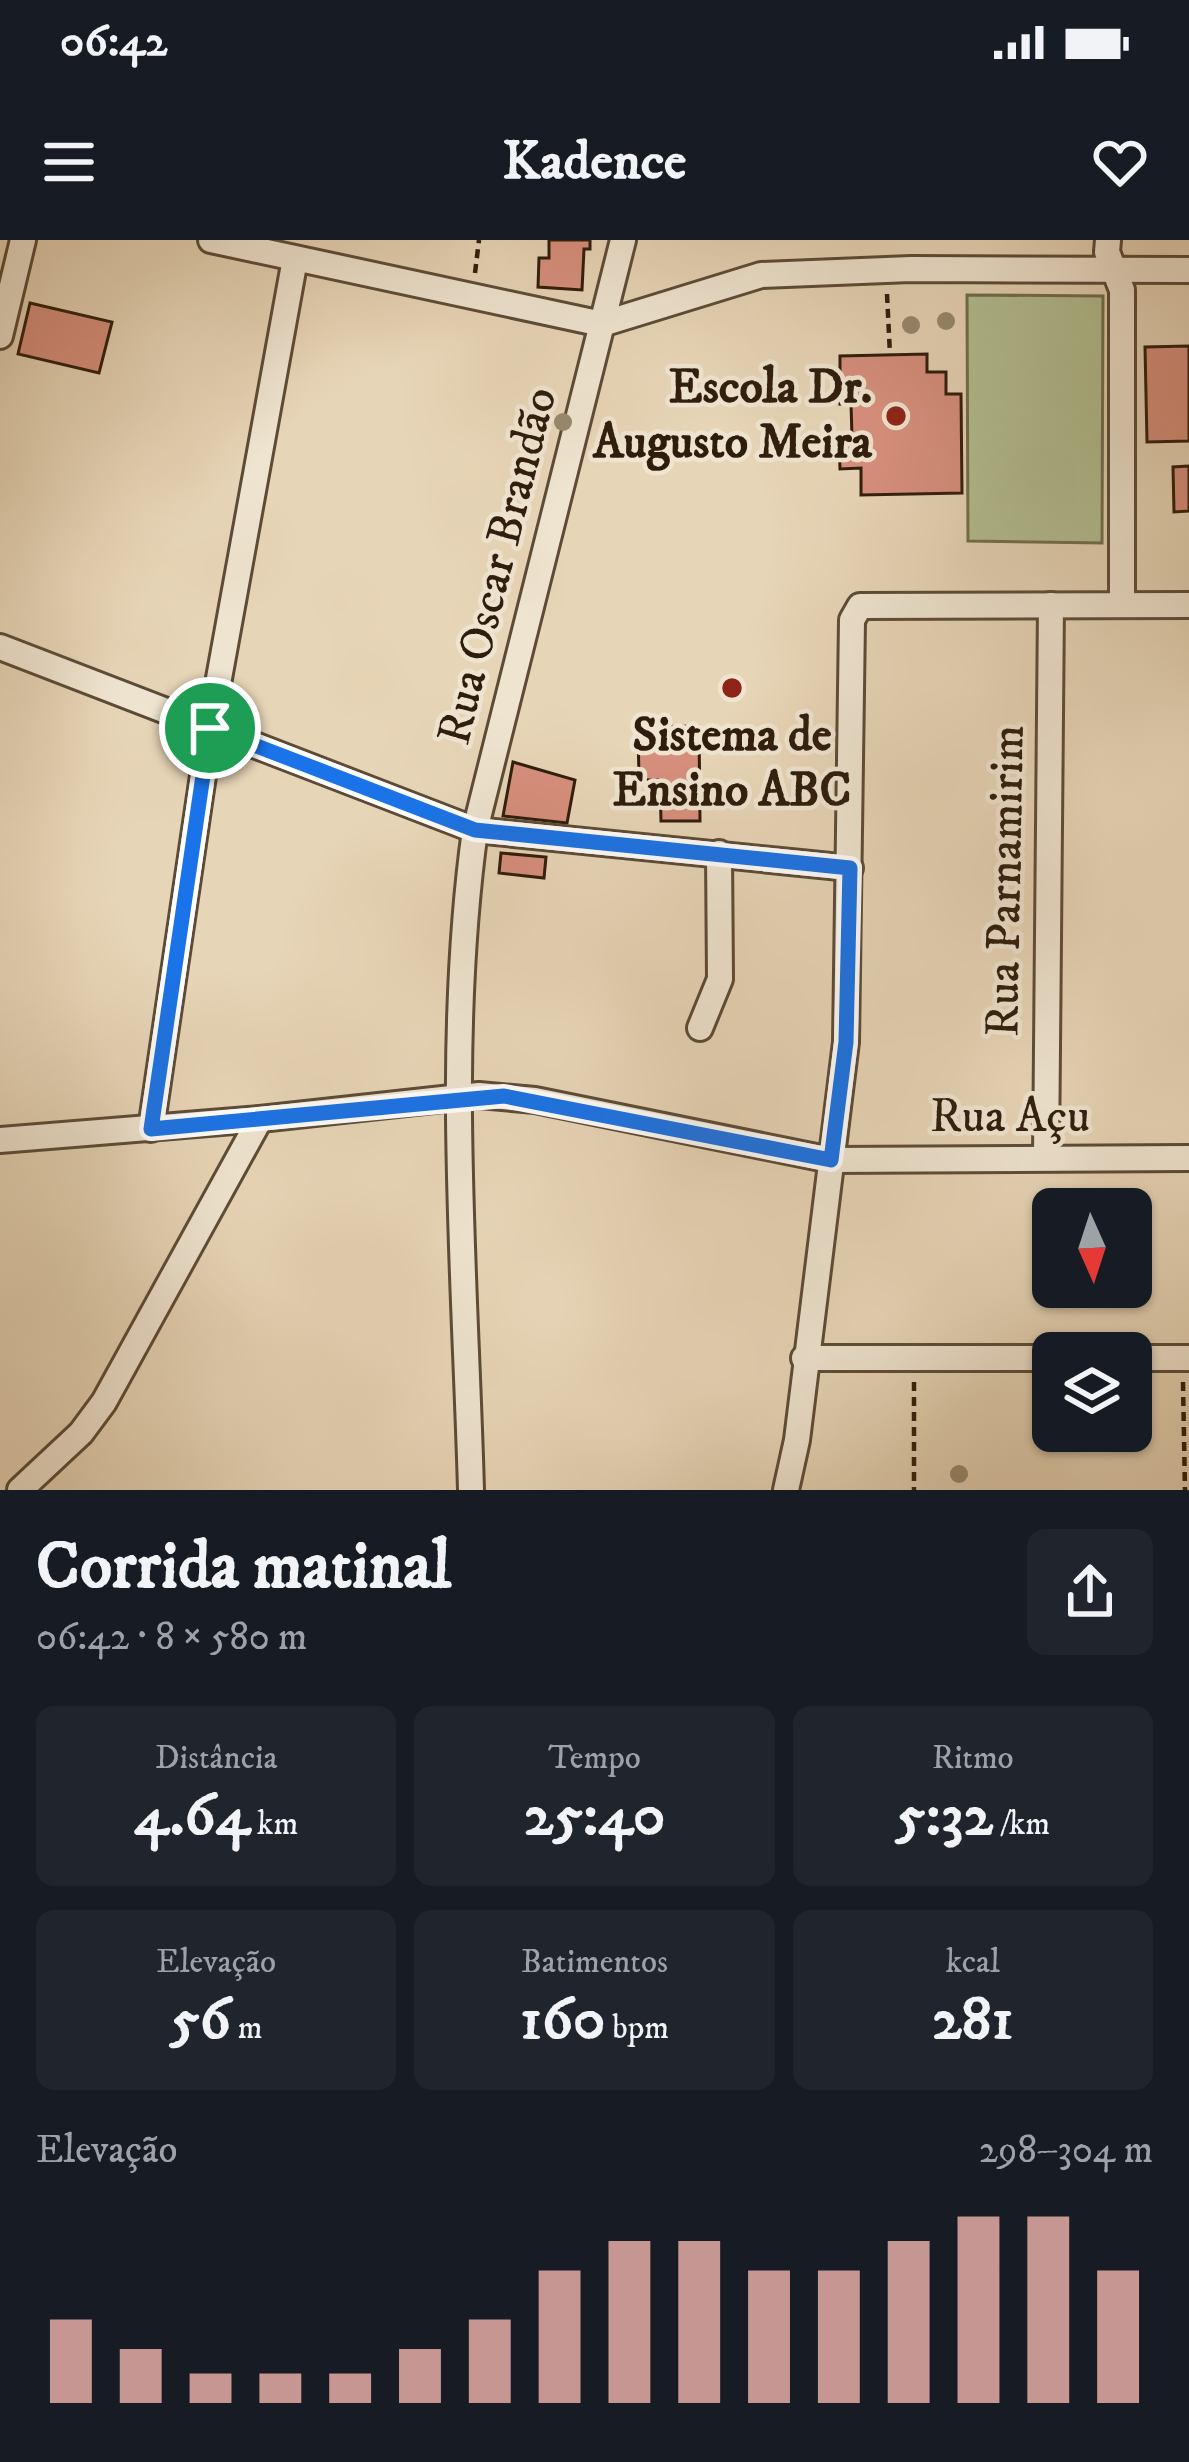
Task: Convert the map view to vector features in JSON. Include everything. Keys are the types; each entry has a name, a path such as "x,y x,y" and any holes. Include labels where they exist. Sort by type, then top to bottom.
{"street":[{"path":"0,336 23,240"},
{"path":"212,240 602,324 761,275 1189,270"},
{"name":"Rua Oscar Brandão","path":"471,1490 462,945 475,830 623,240"},
{"path":"1108,240 1107,252 1122,290 1122,605"},
{"path":"151,1129 210,728 295,260"},
{"name":"Rua Parnamirim","path":"1046,1159 1051,605"},
{"path":"786,1490 797,1440 846,1042 850,634 860,606 1189,605"},
{"path":"0,647 475,830 850,868"},
{"path":"700,1028 720,980 719,853"},
{"name":"Rua Açu","path":"0,1140 260,1119 462,1096 535,1100 831,1160 1189,1158"},
{"path":"20,1490 81,1433 104,1402 260,1119"},
{"path":"804,1358 1032,1358"},
{"path":"1152,1358 1186,1358"},
{"path":"797,1440 804,1490"}],"path":[{"path":"473,296 479,240"},
{"path":"886,270 890,355"},
{"path":"914,1358 914,1490"},
{"path":"1185,1490 1186,1358"}],"green space":[{"path":"967,295 1103,296 1102,543 968,541"}],"building":[{"path":"549,240 590,240 590,249 584,249 582,290 538,287 539,258 549,258"},
{"path":"30,303 112,322 99,373 18,354"},
{"path":"1189,346 1189,441 1147,442 1145,347"},
{"path":"927,354 927,372 946,372 946,394 961,394 962,493 861,495 861,468 840,469 839,439 852,438 851,403 840,404 840,356"},
{"path":"1189,466 1189,511 1174,512 1173,467"},
{"path":"699,726 700,821 661,821 660,780 639,780 638,727"},
{"path":"513,762 575,780 567,823 503,816"},
{"path":"501,853 546,857 544,878 499,873"}],"place":[{"name":"Escola Dr. Augusto Meira","path":"896,416"},
{"name":"Sistema de Ensino ABC","path":"732,688"}],"route":[{"path":"210,728 475,830 850,868 846,1042 831,1160 504,1096 462,1096 151,1129 210,728"}]}
